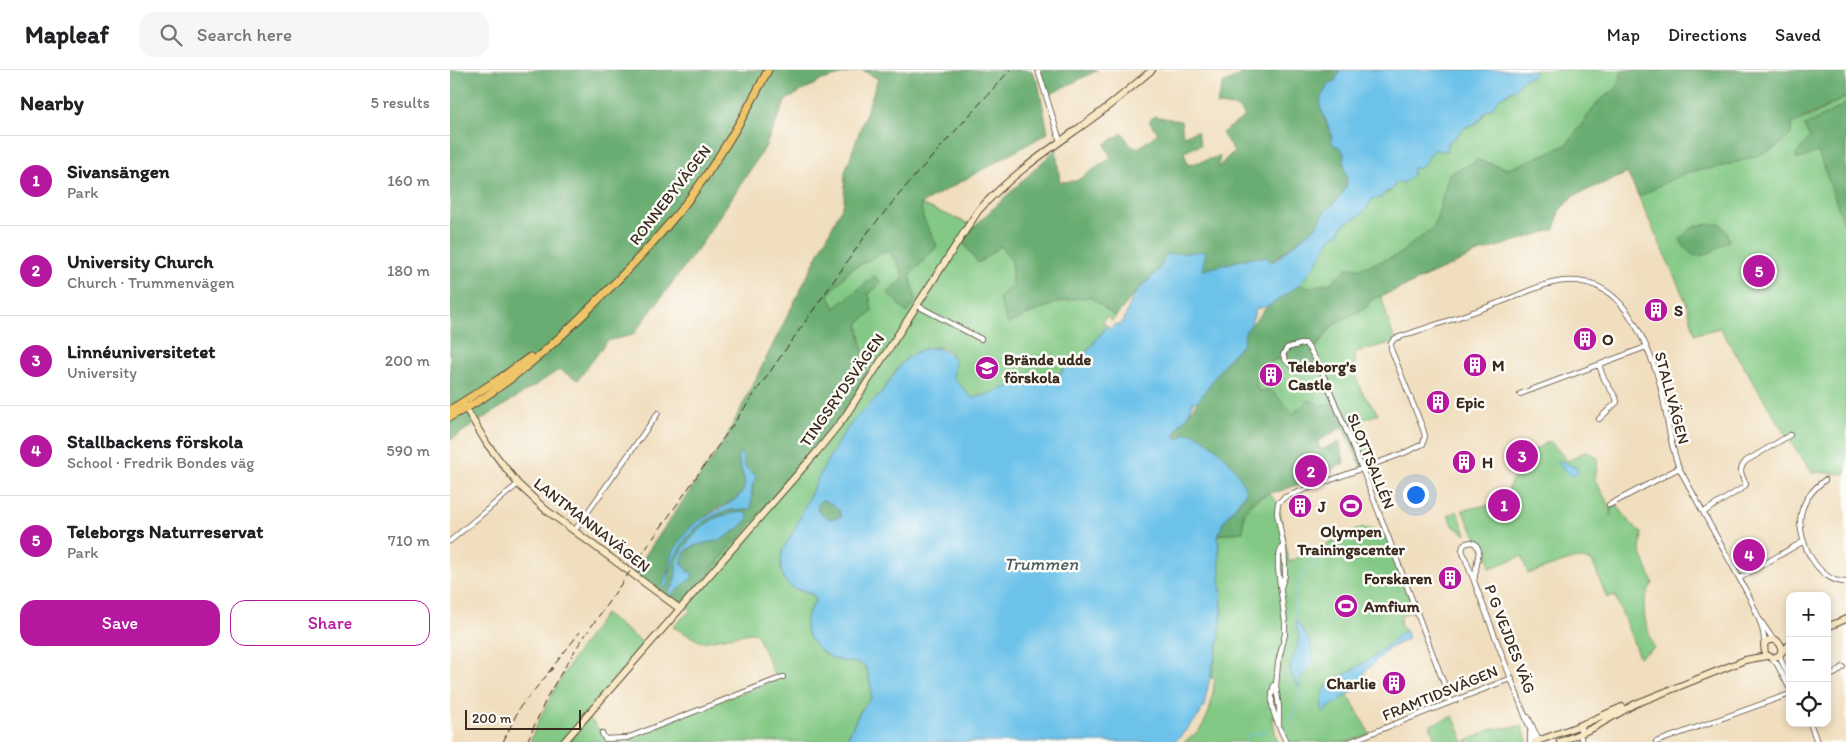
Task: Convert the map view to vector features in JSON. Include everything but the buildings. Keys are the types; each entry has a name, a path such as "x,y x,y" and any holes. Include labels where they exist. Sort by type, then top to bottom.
{"main road":[{"name":"RONNEBYVÄGEN","path":"450,418 576,322 636,261 691,195 732,134 768,70"},
{"name":"RONNEBYVÄGEN","path":"450,410 465,406"}],"street":[{"path":"1038,70 1060,141"},
{"name":"TINGSRYDSVÄGEN","path":"564,742 816,454 844,418 971,221 994,193 1016,173 1102,112 1152,70"},
{"name":"STALLVÄGEN","path":"1362,468 1421,446 1424,440 1424,432 1391,350 1391,343 1394,339 1551,283 1564,281 1596,286 1614,297 1626,308 1634,320 1656,372 1679,468 1740,578 1759,619 1764,638 1763,646"},
{"path":"916,305 981,339"},
{"name":"SLOTTSALLÉN","path":"1321,369 1314,364 1293,367 1286,361 1283,355 1287,348 1305,343 1321,369 1362,468 1452,702"},
{"path":"1520,394 1646,347"},
{"path":"1599,365 1604,379 1617,402 1599,419"},
{"name":"LANTMANNAVÄGEN","path":"465,406 491,450 518,484 546,510 680,609"},
{"path":"575,530 658,413"},
{"path":"1704,512 1744,487 1746,484 1740,470 1746,461 1790,435"},
{"path":"1286,742 1279,726 1276,682 1284,634 1281,587 1286,571 1277,513 1278,503 1285,497 1362,468"},
{"path":"1609,505 1679,468"},
{"path":"1825,480 1811,493 1802,509 1800,524 1804,541 1816,565 1834,580 1846,582"},
{"path":"450,541 518,484"},
{"path":"1740,578 1804,541"},
{"name":"P G VEJDES VÄG","path":"1474,580 1479,551 1476,544 1471,542 1464,544 1462,550 1537,742"},
{"name":"STALLVÄGEN","path":"1759,619 1776,640"},
{"path":"1831,625 1846,619"},
{"path":"1745,660 1768,640 1786,640"},
{"path":"1776,640 1781,647 1780,660 1786,671"},
{"path":"1763,646 1769,657 1777,664 1786,682"},
{"path":"1560,742 1580,734 1635,704 1745,660 1780,654 1786,648"},
{"path":"1831,675 1843,667"},
{"path":"602,733 603,741 626,738 783,677"},
{"name":"FRAMTIDSVÄGEN","path":"1349,742 1512,678"},
{"path":"1656,742 1786,695"},
{"path":"1537,742 1628,705 1635,704"},
{"name":"P G VEJDES VÄG","path":"1522,706 1537,742"},
{"path":"1528,722 1530,742"},
{"path":"1581,725 1580,734 1582,742"},
{"path":"1547,742 1581,725"},
{"path":"1812,727 1818,742"}],"green space":[{"path":"450,70 859,70 822,80 786,100 764,149 702,243 633,335 607,341 578,380 559,370 450,440"},
{"path":"862,70 1031,70 1038,82 1048,133 921,204 923,218 937,246 910,275 916,300 907,313 888,293 904,278 897,262 888,250 851,269 828,295 835,308 875,276 881,283 869,294 872,312 858,323 867,376 829,433 683,603 675,604 633,573 725,440 844,203 845,172 878,79","holes":["738,455 747,469 751,471 753,484 751,507 749,510 734,510 719,514 705,521 693,531 675,556 667,585 663,582 671,557 682,541 706,516 733,500 742,492 745,486","744,512 744,524 736,531 724,538 690,548 686,552 682,565 688,572 671,595 669,592 675,581 680,556 692,538 713,520"]},
{"path":"1038,70 1098,70 1047,96"},
{"path":"1249,70 1340,70 1336,80 1322,96 1321,108 1334,146 1338,145 1344,153 1347,181 1343,192 1334,204 1325,210 1319,224 1271,262 1266,257 1249,258 1202,270 1203,268 1164,261 1159,269 1115,317 1091,297 1068,300 1048,306 1008,324 999,299 1012,284 1012,261 1001,246 978,263 961,239 1056,149 1060,182 1076,181 1111,158 1105,144 1123,133 1131,146 1138,148 1158,133 1149,121 1154,116 1181,121 1183,136 1197,131 1201,145 1184,152 1188,165 1220,156 1218,167 1234,152 1222,133 1245,116 1237,107 1216,105 1223,84"},
{"path":"1340,70 1249,258 1204,270 1135,293 1112,321 1106,316 1103,323 1107,326 1078,363 1066,366 1061,373 1043,376 1039,381 972,398 962,390 954,379 953,360 949,351 937,347 927,348 910,356 903,362 887,386 847,429 812,491 784,550 781,561 782,572 787,580 798,590 811,594 816,599 807,616 806,623 807,631 814,644 825,654 842,661 861,664 867,670 871,686 871,699 859,713 845,742 530,742 545,708 563,675 605,614 647,646 587,715 605,739 627,738 776,679 756,632 701,642 673,627 691,610 683,603 829,433 867,376 858,323 872,312 869,294 881,283 875,276 835,308 828,295 851,269 888,250 897,262 904,279 888,293 910,275 937,246 923,218 920,204 975,226 961,239 978,263 1001,246 1012,261 1008,324 1048,306 1079,297 1091,296 1115,317 1217,168 1231,154"},
{"path":"1534,70 1780,70 1807,118 1846,97 1846,474 1812,472 1787,437 1720,328 1695,334 1686,302 1628,173 1573,196 1559,211 1555,229 1483,251 1381,296 1394,339 1391,343 1356,352 1355,363 1357,379 1361,390 1378,414 1363,420 1364,423 1361,425 1376,466 1363,471 1332,403 1294,413 1271,390 1258,391 1255,381 1269,364 1281,359 1288,366 1304,364 1335,323 1367,307 1336,277 1331,283 1309,287 1299,285 1335,234 1339,233 1342,226 1362,214 1372,199 1390,192 1396,182 1403,183 1413,167 1421,167 1434,150 1447,151 1448,142 1457,136 1463,128 1474,125 1483,117 1483,114 1493,107 1500,97 1508,94"},
{"path":"1622,70 1846,70 1846,97 1792,124 1791,135 1777,147 1757,156 1716,168 1689,172 1639,197 1627,173 1573,196 1559,211 1555,229 1474,254 1413,283 1371,300 1367,307 1335,323 1315,348 1314,365 1293,367 1286,361 1275,359 1262,370 1255,381 1258,391 1271,390 1294,413 1309,400 1321,406 1335,404 1344,426 1317,442 1321,450 1340,442 1344,463 1326,472 1315,472 1311,480 1269,493 1251,502 1244,514 1243,532 1218,535 1224,521 1245,495 1240,482 1229,462 1215,450 1183,434 1178,439 1174,434 1222,367 1243,344 1245,332 1250,326 1267,307 1299,285 1310,287 1331,283 1347,268 1361,268 1396,256 1434,227 1449,174 1478,160 1509,169 1566,145 1599,101 1617,88"},
{"path":"1846,104 1846,229 1818,152 1797,160 1796,154 1810,137 1804,126"},
{"path":"1721,224 1727,233 1729,241 1708,254 1696,256 1680,240 1693,227"},
{"path":"1550,441 1568,461 1586,451 1598,458 1595,480 1609,505 1611,516 1612,504 1615,502 1630,523 1642,533 1640,551 1653,583 1645,600 1644,615 1654,648 1639,657 1615,595 1607,598 1592,561 1576,558 1528,574 1522,556 1490,568 1488,554 1480,544 1462,510 1505,502 1511,481 1519,471 1516,460"},
{"path":"1269,493 1278,503 1289,562 1361,528 1387,532 1416,610 1402,615 1400,623 1409,638 1388,649 1364,673 1368,680 1348,695 1370,734 1347,742 1288,742 1282,727 1272,716 1277,742 1184,742 1202,726 1208,714 1213,693 1215,679 1211,678 1222,612 1218,535 1242,532 1245,511 1255,500"},
{"path":"820,500 834,505 841,513 841,517 832,519 823,516 818,510"},
{"path":"1457,511 1466,534 1454,527 1448,515"},
{"path":"1453,716 1464,742 1436,742 1430,725"},
{"path":"1521,726 1528,742 1464,742 1492,729"}],"water":[{"name":"Trummen","path":"1340,70 1534,70 1534,75 1522,80 1515,90 1500,97 1493,107 1483,114 1483,117 1473,125 1463,128 1457,136 1448,142 1447,151 1434,150 1421,167 1418,169 1413,167 1413,173 1410,178 1403,183 1396,182 1393,188 1384,193 1381,198 1372,199 1362,214 1345,224 1339,234 1335,234 1314,267 1299,285 1269,306 1256,309 1250,326 1245,332 1243,344 1227,360 1198,401 1193,402 1187,417 1180,424 1174,436 1177,439 1181,438 1183,434 1195,434 1211,444 1226,458 1239,475 1246,492 1224,521 1218,535 1222,612 1219,640 1205,703 1199,716 1175,742 845,742 859,713 871,699 871,686 867,670 861,664 842,661 825,654 814,644 807,631 806,623 807,616 816,598 808,592 788,584 782,573 781,564 784,547 793,533 825,465 847,429 881,393 904,361 926,348 937,348 947,352 955,360 953,377 972,398 980,397 1016,384 1032,380 1039,381 1043,376 1061,373 1066,366 1078,363 1107,326 1111,329 1115,324 1120,325 1125,318 1133,297 1161,267 1165,255 1206,251 1202,270 1249,258 1267,257 1271,262 1274,261 1319,224 1325,210 1331,207 1346,186 1344,153 1338,146 1334,146 1331,139 1332,135 1320,107 1321,98 1328,85 1335,81","holes":["823,500 837,508 841,517 830,519 818,512 817,507 820,501"]},
{"path":"738,453 742,454 745,467 756,476 752,487 751,507 749,510 722,512 699,526 689,536 674,559 667,587 664,588 671,556 687,532 698,521 734,500 743,491 745,482"},
{"path":"1558,460 1577,468 1576,475 1571,476 1557,463"},
{"path":"740,512 748,514 748,516 744,524 739,528 724,538 694,546 685,552 682,565 687,568 688,572 691,571 693,577 671,595 669,592 675,582 679,557 692,538 714,519"},
{"path":"1296,620 1310,643 1313,658 1306,673 1298,680 1300,686 1298,687 1290,669 1298,640"},
{"path":"1406,631 1409,638 1388,649 1364,673 1368,680 1323,712 1322,698 1328,684 1374,656 1398,635"}],"waterway":[{"path":"1296,620 1294,609 1297,587 1308,568 1326,555 1337,552 1360,553"},
{"path":"1291,721 1303,694 1298,687"},
{"path":"1245,742 1250,734 1268,730"}],"railway":[{"path":"527,742 548,695 577,647 868,232 912,179 1010,70"},
{"path":"548,673 580,632"},
{"path":"503,742 520,707 553,668"}],"place":[{"name":"Teleborgs Naturreservat","path":"1759,271"},
{"name":"S","path":"1656,310"},
{"name":"O","path":"1585,339"},
{"name":"M","path":"1475,365"},
{"name":"Brände udde förskola","path":"987,368"},
{"name":"Teleborg's Castle","path":"1271,375"},
{"name":"Epic","path":"1438,402"},
{"name":"Linnéuniversitetet","path":"1522,456"},
{"name":"H","path":"1464,462"},
{"name":"University Church","path":"1311,471"},
{"name":"Sivansängen","path":"1504,505"},
{"name":"J","path":"1300,506"},
{"name":"Olympen Trainingscenter","path":"1351,506"},
{"name":"Stallbackens förskola","path":"1749,555"},
{"name":"Forskaren","path":"1450,578"},
{"name":"Amfium","path":"1346,606"},
{"name":"Charlie","path":"1394,683"}]}
